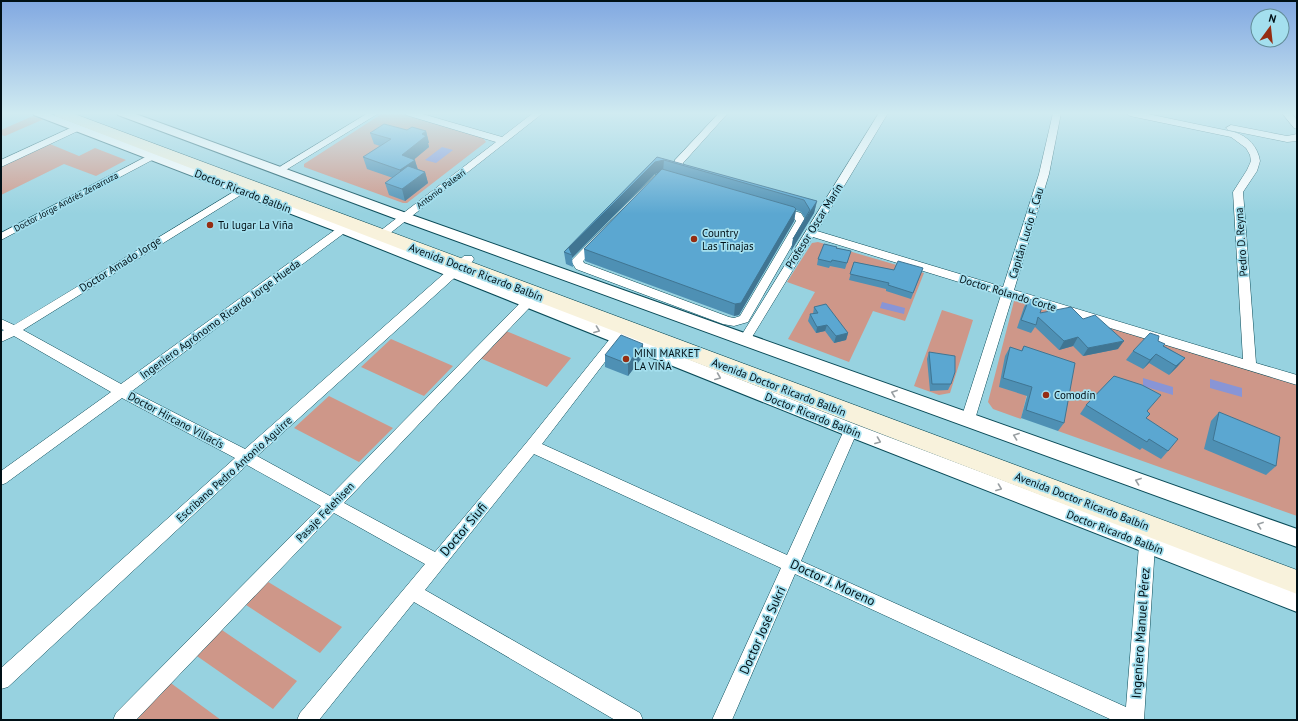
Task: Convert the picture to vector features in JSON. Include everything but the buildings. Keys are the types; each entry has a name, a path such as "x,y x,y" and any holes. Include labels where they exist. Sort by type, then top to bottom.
{"main road":[{"name":"Avenida Doctor Ricardo Balbín","path":"151,147 384,232"},
{"name":"Avenida Doctor Ricardo Balbín","path":"152,147 384,232 460,266 1297,582"},
{"name":"Avenida Doctor Ricardo Balbín","path":"460,266 1297,570"}],"street":[{"path":"1,164 31,147"},
{"name":"Doctor Ricardo Balbín","path":"134,147 240,191 343,230 460,266 527,303 1297,602"},
{"path":"212,147 404,217 648,298 734,322 744,319 801,221 797,215 668,177 658,177 577,261 580,266 648,298 745,339 1297,538"},
{"path":"278,171 319,147"},
{"name":"Antonio Paleari","path":"384,232 497,147"},
{"path":"692,147 678,162 678,169 712,180"},
{"name":"Profesor Oscar Marín","path":"745,339 810,233 820,209 862,147"},
{"name":"Capitán Lucio F. Cau","path":"968,419 1008,294 1044,174 1050,147"},
{"name":"Pedro D. Reyna","path":"1249,147 1256,155 1256,164 1251,174 1240,184 1238,192 1250,366"},
{"name":"Doctor Jorge Andrés Zenarruza","path":"1,237 153,156"},
{"name":"Doctor Amado Jorge","path":"1,338 7,327 240,191"},
{"name":"Ingeniero Agrónomo Ricardo Jorge Hueda","path":"1,479 343,230"},
{"name":"Doctor Rolando Corte","path":"810,233 1297,380"},
{"name":"Escribano Pedro Antonio Aguirre","path":"1,680 246,457 460,266"},
{"name":"Pasaje Felehisen","path":"123,720 527,303"},
{"name":"Doctor Hircano Villacís","path":"7,327 121,391 246,457 436,561"},
{"name":"Doctor Siufi","path":"307,720 413,592 436,561 532,446 617,338"},
{"name":"Doctor José Sukri","path":"722,720 851,430"},
{"name":"Doctor J. Moreno","path":"532,446 1134,720"},
{"name":"Ingeniero Manuel Pérez","path":"1134,720 1147,545"},
{"path":"413,592 633,720"}],"shaded area":[{"path":"44,147 56,147 79,156 95,148 126,160 96,176 64,164 1,195 1,167"},
{"path":"331,147 480,147 407,203 403,203 304,167 304,164"},
{"path":"818,242 924,273 905,321 873,311 849,362 788,339 815,292 787,282 812,243"},
{"path":"1022,300 1297,384 1297,516 1058,431 1035,360 1021,419 993,409 988,402 1014,301"},
{"path":"942,310 973,320 950,393 939,395 914,386"},
{"path":"506,331 571,358 547,387 480,358"},
{"path":"391,339 453,366 424,396 361,367"},
{"path":"329,396 393,428 359,462 294,428"},
{"path":"265,580 342,627 320,653 243,603"},
{"path":"219,628 297,681 273,709 194,654"},
{"path":"168,681 221,720 131,720"}],"water":[{"path":"442,147 453,150 436,163 425,160"},
{"path":"882,302 905,308 904,314 880,308"},
{"path":"1143,378 1173,387 1173,395 1143,386"},
{"path":"1210,379 1242,388 1242,397 1210,388"}],"place":[{"name":"Tu lugar La Viña","path":"210,225"},
{"name":"Country Las Tinajas","path":"694,239"},
{"name":"MINI MARKET LA VIÑA","path":"626,359"},
{"name":"Comodín","path":"1046,395"}]}
